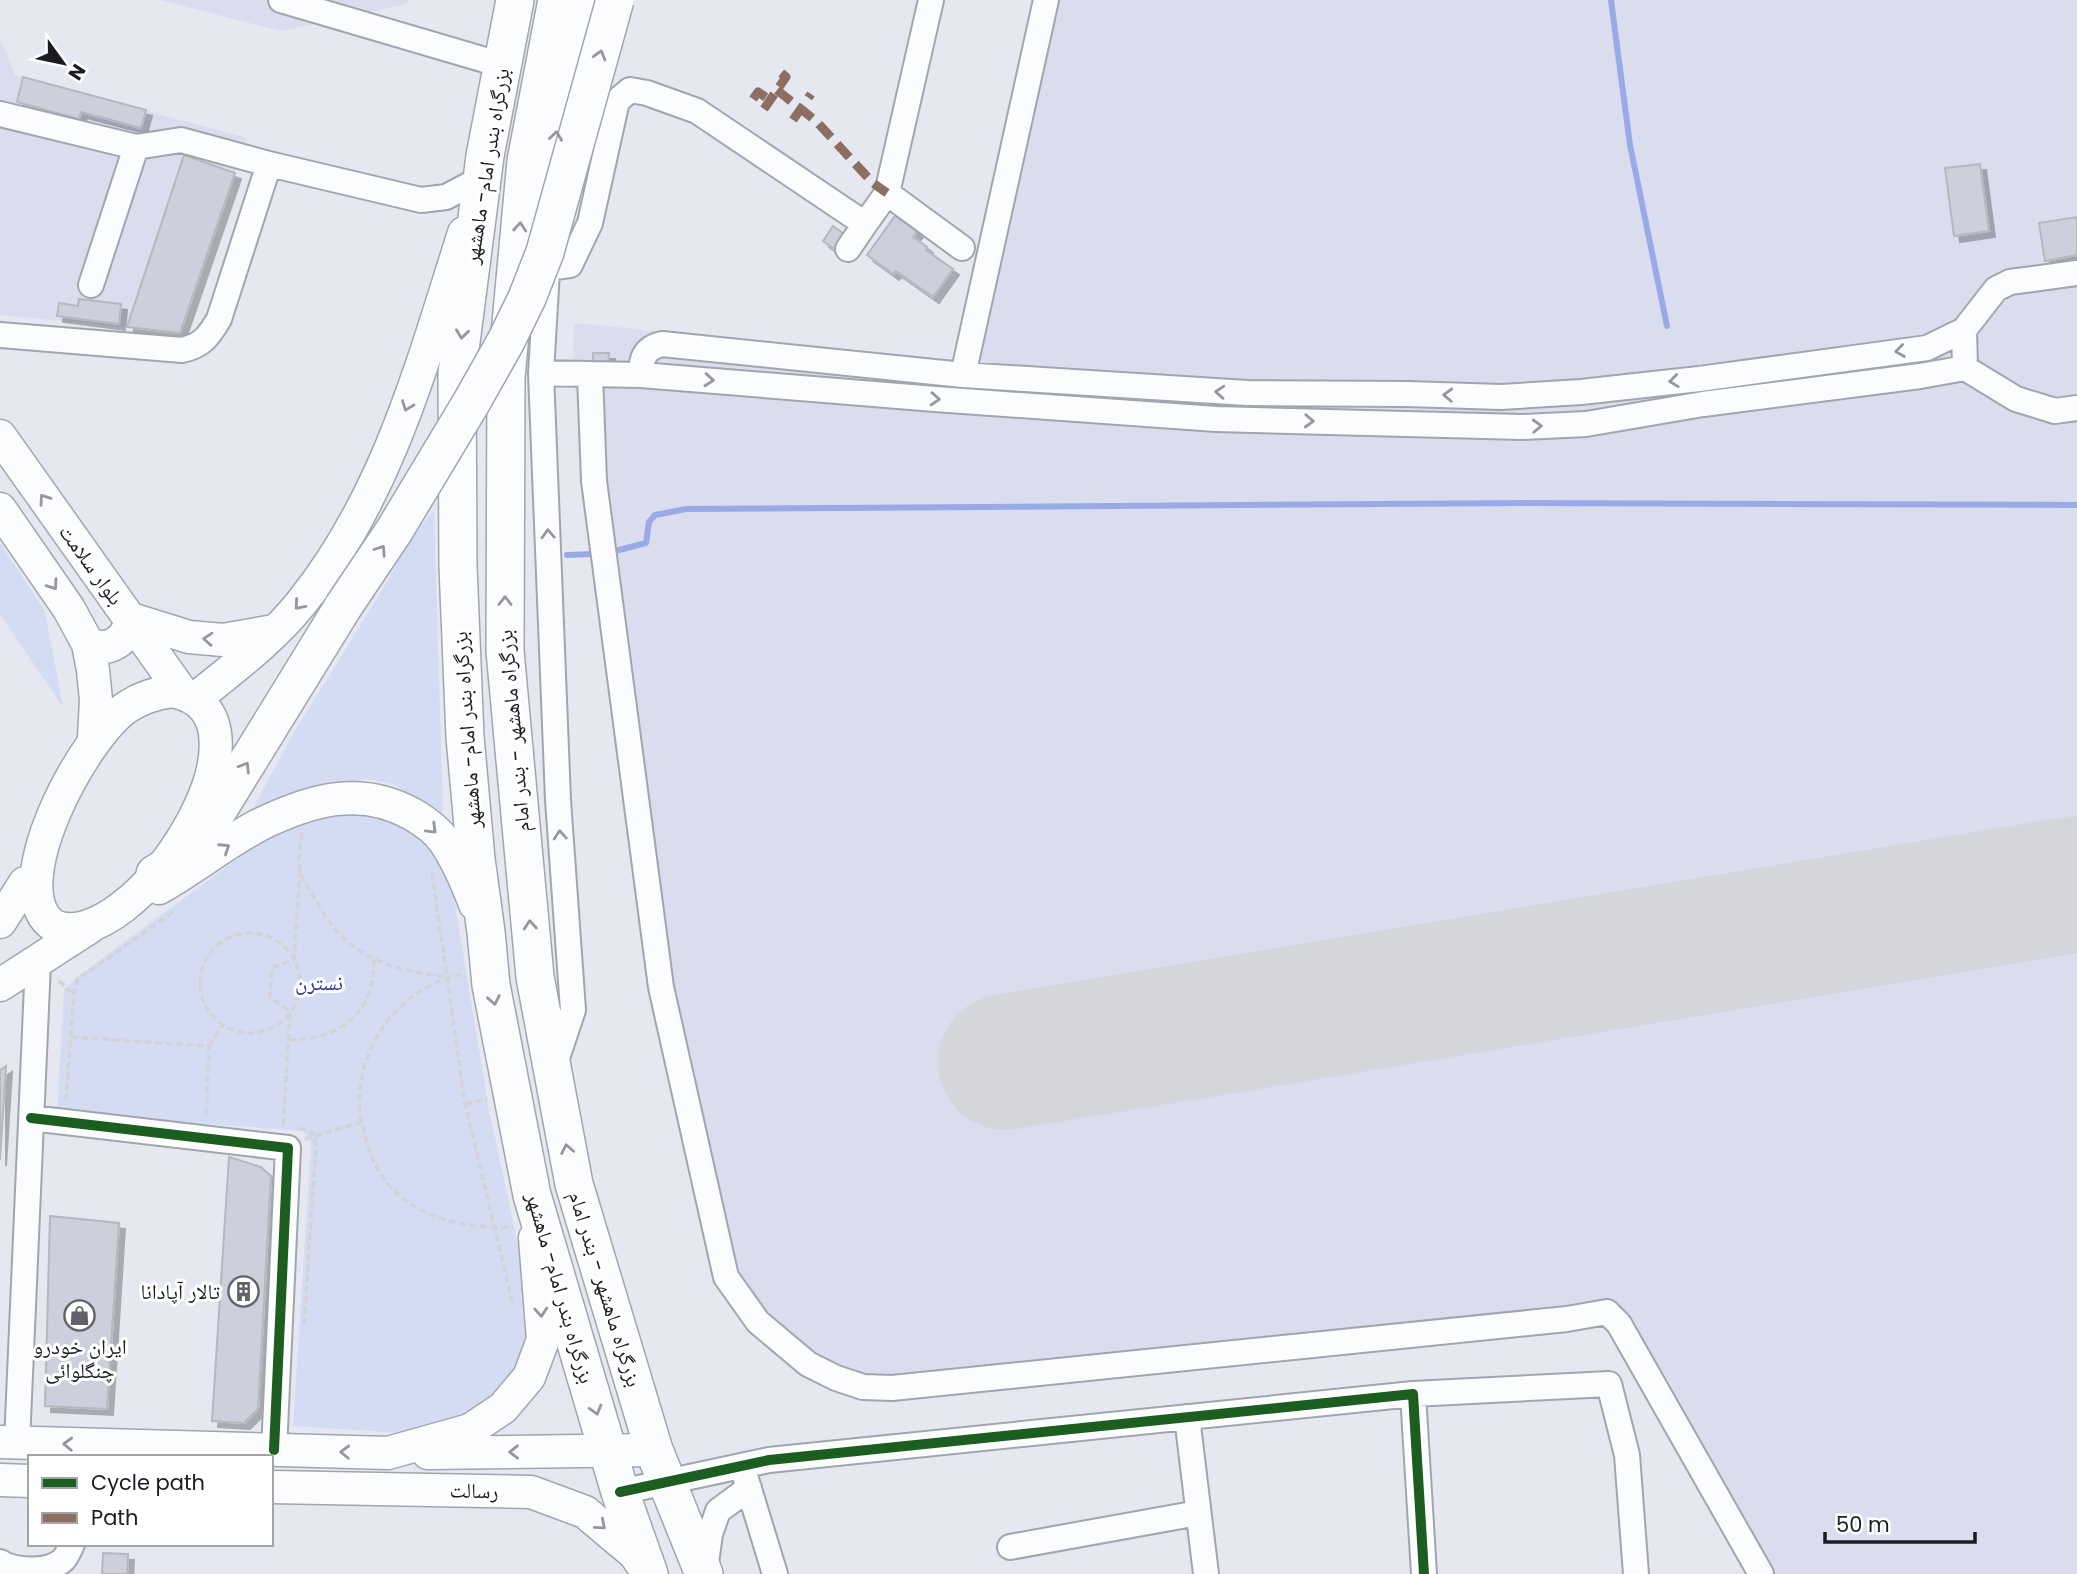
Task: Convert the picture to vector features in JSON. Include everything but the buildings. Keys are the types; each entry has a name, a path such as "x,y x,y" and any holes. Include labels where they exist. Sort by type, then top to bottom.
{"highway":[{"name":"بزرگراه بندر امام- ماهشهر","path":"515,0 482,178 457,373 458,525 465,737 475,859 489,972 533,1210 648,1574"},
{"name":"بزرگراه ماهشهر - بندر امام","path":"557,0 526,161 506,377 505,652 527,897 535,977 574,1184 660,1466 704,1574"},
{"path":"155,874 180,858 218,810 343,607 394,531 506,341 545,253 615,0"}],"main road":[{"path":"90,926 69,930 58,928 36,914 30,903 25,883 28,854 42,814 65,774 94,737 117,715 142,699 160,692 189,696 275,630 301,604 335,558 357,520 390,450 422,367 482,178"},
{"name":"بلوار سلامت","path":"0,436 189,696 205,708 214,729 216,748 213,767 194,818 176,848 124,907"},
{"name":"بلوار سلامت","path":"0,509 69,609 88,644 96,700 94,737"},
{"path":"88,644 101,648 115,645 126,634 131,619 189,637 223,640 275,630"},
{"path":"0,985 90,926 191,870 257,827 299,806 330,799 362,797 395,804 424,820 444,840 464,874 486,932"},
{"path":"0,922 25,883"},
{"name":"رسالت","path":"388,1453 470,1430 503,1408 528,1377 543,1340 533,1210"},
{"name":"رسالت","path":"9,1443 388,1453 607,1450 660,1466"},
{"path":"0,1480 28,1481"},
{"name":"رسالت","path":"273,1486 531,1492 586,1512 635,1554 648,1574"},
{"path":"531,1492 620,1492"}],"street":[{"path":"281,0 502,65"},
{"path":"552,1071 573,1010 558,800 541,373 555,135 585,0"},
{"path":"848,249 887,193 931,0"},
{"path":"963,375 1046,0"},
{"path":"547,268 570,265 590,223 617,101 630,90 647,93 697,111 864,224"},
{"path":"0,114 136,147 181,139 269,164 421,200 446,197 482,178"},
{"path":"91,285 136,147"},
{"path":"0,335 182,350 196,347 208,338 219,318 269,164"},
{"path":"887,193 962,248"},
{"path":"641,369 649,349 662,344 963,375 1247,393 1501,397 1581,392 1927,348 1964,330 1996,289 2010,282 2077,273"},
{"path":"1964,330 1965,368"},
{"path":"541,373 590,374 641,369 935,399 1216,419 1522,427 1586,424 1703,404 1965,368 2016,399 2055,411 2077,408"},
{"path":"590,374 594,481 661,987 726,1277 758,1322 808,1364 836,1378 863,1387 892,1388 1567,1319 1607,1312 1619,1324 1761,1574"},
{"path":"9,1443 31,1118 38,962"},
{"path":"31,1118 286,1137 274,1450"},
{"path":"704,1574 710,1534 718,1511 746,1477 769,1460 1413,1394 1609,1384 1627,1455 1636,1574"},
{"path":"1413,1394 1424,1574"},
{"path":"1187,1417 1206,1574"},
{"path":"620,1492 660,1466 746,1477"},
{"path":"746,1477 775,1574"},
{"path":"1010,1547 1198,1513"},
{"path":"0,1562 8,1568 46,1569 63,1560 71,1546"}],"path":[{"path":"291,834 302,828 294,959"},
{"path":"430,862 465,1104 513,1305"},
{"path":"300,870 324,916 347,941 374,959 394,968 448,977 489,972"},
{"path":"65,1109 77,981 178,908"},
{"path":"245,932 262,934 278,940 294,959 299,968 301,986 296,1003 287,1017 272,1028 256,1033 238,1032 222,1025 210,1013 202,997 200,980 204,963 214,948 228,937 245,932"},
{"path":"290,1012 270,997 272,968 294,959"},
{"path":"288,1040 309,1040 331,1034 351,1020 365,1002 374,980 374,959"},
{"path":"448,977 422,990 379,1030 367,1056 360,1081 359,1105 368,1150 382,1175 402,1196 421,1210 443,1219 479,1228 494,1228 533,1210"},
{"path":"286,1137 290,1012"},
{"path":"206,1120 209,1046 222,1025"},
{"path":"71,1037 209,1046"},
{"path":"270,1125 286,1137 313,1135 362,1122"},
{"path":"286,1137 303,1128 313,1135 316,1145 303,1340"}],"shaded area":[{"path":"159,0 409,0 407,4 282,31"},
{"path":"1033,0 2077,0 2077,1574 1747,1574 1604,1321 879,1398 846,1395 807,1377 757,1338 721,1292 653,994 625,819 573,373 574,323 957,360"},
{"path":"0,38 15,75 247,138 180,333 0,315"}],"green space":[{"path":"434,510 443,812 392,784 367,779 292,794 246,822 293,734 384,587 408,543"},
{"path":"0,543 45,611 63,707 0,614"},
{"name":"نسترن","path":"368,811 402,820 437,852 454,898 489,1110 529,1296 529,1325 521,1366 499,1394 463,1417 415,1434 293,1426 311,1145 308,1136 302,1131 57,1113 64,989 267,837 303,821 336,812"}],"waterway":[{"path":"1611,0 1630,145 1667,326"},
{"path":"619,550 646,543 649,522 655,515 686,509 1525,503 2077,505"},
{"path":"567,555 594,554"}],"runway":[{"path":"1006,1062 2077,884"}],"marked path":[{"path":"764,109 786,77 780,72"},
{"path":"777,90 816,121 873,183 887,193"},
{"path":"753,99 758,92 770,100"},
{"path":"793,120 811,94"}],"cycle path":[{"path":"31,1118 288,1148 274,1450"},
{"path":"620,1492 769,1460 1413,1394 1424,1574"}],"place":[{"name":"تالار آپادانا","path":"243,1292"},
{"name":"ایران خودرو چنگلوائی","path":"80,1315"}]}
